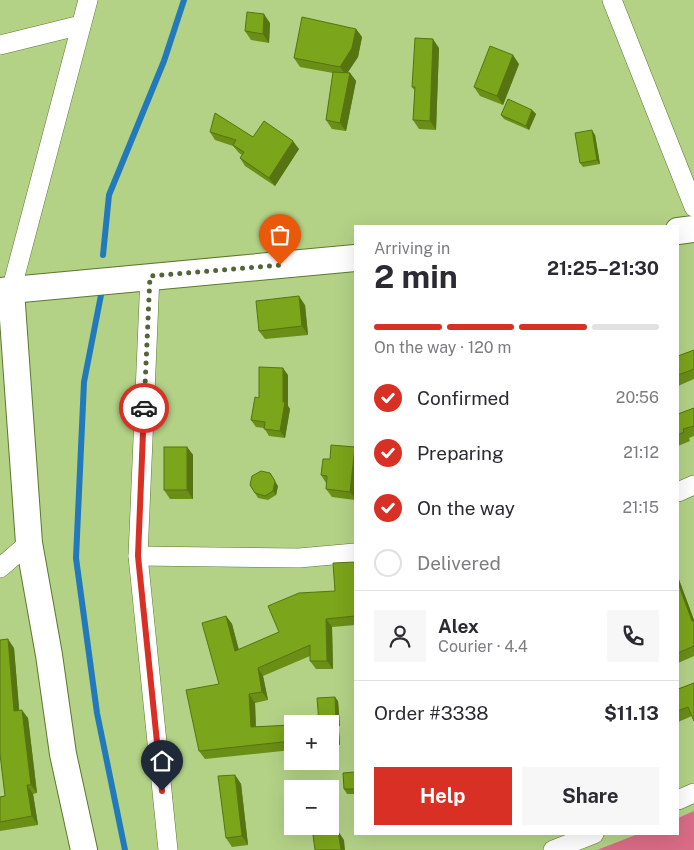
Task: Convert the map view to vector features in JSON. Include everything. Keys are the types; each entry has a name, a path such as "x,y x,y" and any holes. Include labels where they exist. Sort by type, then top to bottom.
{"street":[{"path":"84,850 63,754 49,655 29,544 6,291 88,0"},
{"path":"612,0 694,207"},
{"path":"0,45 80,25"},
{"path":"679,231 694,229"},
{"path":"6,291 354,258"},
{"path":"150,276 138,556 168,850"},
{"path":"679,492 694,485"},
{"path":"0,568 29,544"},
{"path":"138,556 299,558 354,553"},
{"path":"679,800 694,793"},
{"path":"553,850 591,835"}],"shaded area":[{"path":"694,811 694,850 597,850 635,835 679,835 679,818"}],"building":[{"path":"247,12 264,14 263,34 245,31"},
{"path":"302,17 356,29 352,48 340,67 294,58"},
{"path":"415,38 433,39 430,121 413,120 415,87 412,87"},
{"path":"490,46 513,55 497,96 474,87"},
{"path":"333,72 350,73 340,123 326,120"},
{"path":"508,99 532,110 526,126 501,115"},
{"path":"215,113 253,137 264,121 293,141 269,178 240,158 244,152 233,145 236,140 210,132"},
{"path":"592,130 597,160 580,163 575,133"},
{"path":"299,296 302,326 259,331 256,301"},
{"path":"694,350 694,369 679,375 679,356"},
{"path":"259,367 283,368 283,402 285,402 280,431 264,429 265,422 251,420 255,397 259,398"},
{"path":"694,408 694,426 683,429 684,432 679,434 679,414"},
{"path":"331,445 354,447 350,492 326,489 327,476 321,475 323,459 330,459"},
{"path":"164,447 187,447 187,490 164,490"},
{"path":"261,471 270,473 275,481 273,491 265,496 255,493 250,485 252,476"},
{"path":"354,562 354,616 326,619 327,661 310,661 310,645 258,668 262,692 249,694 251,727 284,725 284,742 199,751 186,690 219,684 202,623 226,616 235,651 279,632 268,606 299,593 335,591 333,563"},
{"path":"679,586 692,621 694,621 694,646 679,653"},
{"path":"8,639 14,711 22,710 31,785 27,785 32,816 0,822 0,797 5,796 0,754 0,640"},
{"path":"694,683 694,721 688,707 679,711 679,689"},
{"path":"335,697 336,715 318,715 317,698"},
{"path":"354,772 354,789 344,789 343,773"},
{"path":"235,775 242,836 226,838 218,776"},
{"path":"313,835 339,835 341,850 315,850"}],"waterway":[{"path":"103,255 109,195 164,61 184,0"},
{"path":"101,295 84,382 76,558 97,713 125,850"}],"way so far":[{"path":"144,408 150,276 280,265"}],"route":[{"path":"144,408 138,556 162,791"}]}
